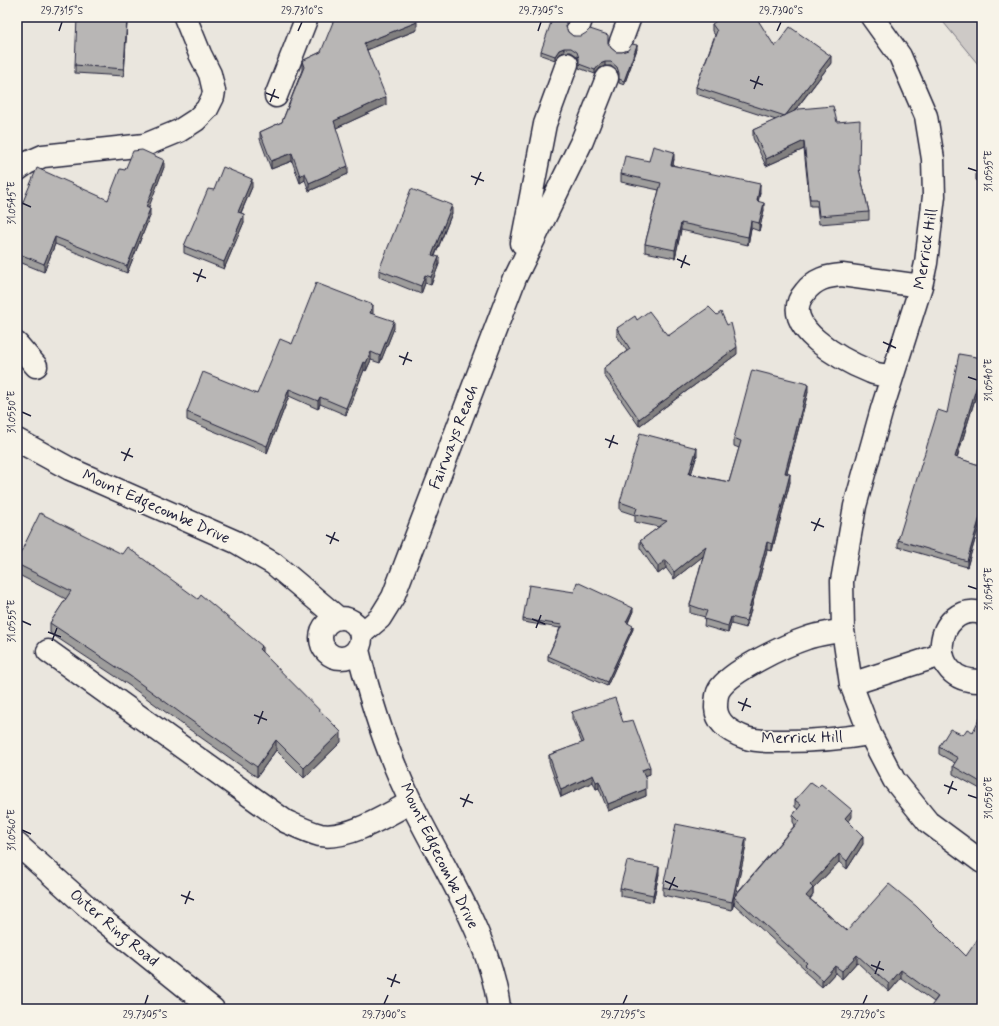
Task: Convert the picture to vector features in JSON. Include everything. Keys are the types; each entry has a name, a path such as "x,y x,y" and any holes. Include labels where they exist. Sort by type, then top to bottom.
{"main road":[{"path":"17,170 27,162 43,156 145,145 179,131 196,120 207,109 213,97 214,91 210,74 185,17"},
{"path":"276,96 307,17"},
{"path":"620,44 630,17"},
{"name":"Merrick Hill","path":"872,17 900,56 926,116 933,159 934,196 922,286 892,376 855,506 842,581 843,630 851,684 870,734 894,780 928,822 982,862"},
{"name":"Fairways Reach","path":"515,278 528,219 545,124 567,64"},
{"name":"Fairways Reach","path":"345,636 381,602 393,597 515,278 582,140 607,78"},
{"path":"892,376 872,373 844,360 823,345 802,326 798,313 799,303 803,294 810,286 817,280 830,276 842,275 922,286"},
{"path":"17,344 36,366"},
{"name":"Mount Edgecombe Drive","path":"17,440 70,469 236,542 274,564 345,636 382,735 411,802 476,929 492,969 499,1009"},
{"path":"982,613 967,613 957,617 949,624 942,639 942,655 946,665 953,673 962,679 982,681"},
{"name":"Merrick Hill","path":"843,630 808,638 795,643 770,654 729,679 719,691 716,701 717,714 725,727 735,733 747,738 766,741 828,740 870,734"},
{"path":"48,651 285,821 306,830 321,835 342,834 377,821 411,802"},
{"path":"851,684 942,655"},
{"name":"Outer Ring Road","path":"17,844 100,918 213,1009"}],"shaded area":[{"path":"939,17 982,17 982,69"}],"building":[{"path":"77,17 127,17 124,69 75,65"},
{"path":"335,17 415,17 417,22 364,43 386,97 334,121 348,166 309,183 305,173 300,176 292,153 271,161 260,132 282,122 304,67 302,61 321,52"},
{"path":"553,17 566,20 568,32 573,36 581,36 590,29 608,35 608,43 616,52 628,50 632,44 637,45 624,81 619,79 617,67 611,62 600,64 595,70 579,64 577,52 571,48 559,50 555,56 541,51"},
{"path":"722,17 756,17 775,47 790,27 831,56 785,116 696,87 717,31 712,24"},
{"path":"833,106 837,122 860,120 859,169 869,212 819,216 817,199 810,199 804,141 766,159 753,130 799,109"},
{"path":"653,146 674,152 671,165 760,184 757,201 764,203 759,223 751,221 748,237 681,223 675,250 645,244 661,183 621,174 625,156 649,161"},
{"path":"142,150 164,160 146,207 150,209 127,266 55,237 44,264 17,253 17,216 37,168 108,200 120,169 125,170 133,151"},
{"path":"223,167 252,179 238,212 244,214 224,262 184,246 208,189 214,190"},
{"path":"982,167 982,178 976,173"},
{"path":"411,189 452,205 432,255 439,257 431,277 425,275 421,286 379,270"},
{"path":"316,283 373,305 370,313 394,321 380,356 371,352 366,363 364,362 346,408 320,397 318,401 289,389 267,446 187,412 203,372 257,394 280,339 292,344"},
{"path":"709,307 717,315 721,312 727,325 731,323 737,347 639,419 604,368 630,349 617,328 635,316 637,320 649,311 668,336"},
{"path":"959,354 982,358 982,369 955,457 982,466 982,510 967,561 898,540 938,410 947,413"},
{"path":"752,370 808,384 785,473 790,474 772,544 767,542 746,621 731,617 728,626 704,619 707,611 690,605 706,546 674,572 666,560 658,566 640,541 667,521 635,514 637,508 620,502 640,433 697,448 689,474 729,482 741,441 734,438"},
{"path":"40,513 122,554 127,547 198,599 201,595 262,646 259,649 341,732 304,768 276,740 257,767 130,676 50,623 71,591 17,564 17,560"},
{"path":"577,582 633,608 626,622 633,626 607,682 548,656 562,625 523,619 529,585 574,592"},
{"path":"615,698 623,722 633,720 650,767 642,770 646,780 646,789 608,804 599,781 596,782 593,775 561,790 549,755 584,742 572,712"},
{"path":"980,717 982,718 982,783 953,766 958,758 939,747 950,729 963,735 967,729 973,732"},
{"path":"811,782 818,787 821,784 852,810 845,818 863,836 847,861 839,854 810,885 813,888 806,896 847,931 889,884 916,906 966,956 982,933 982,1009 929,1009 938,997 901,970 889,984 857,955 842,971 835,966 822,980 805,965 807,963 734,897 799,821 793,815 801,805 795,800"},
{"path":"676,824 746,838 732,902 663,887"},
{"path":"627,861 659,867 653,895 620,888"}]}
